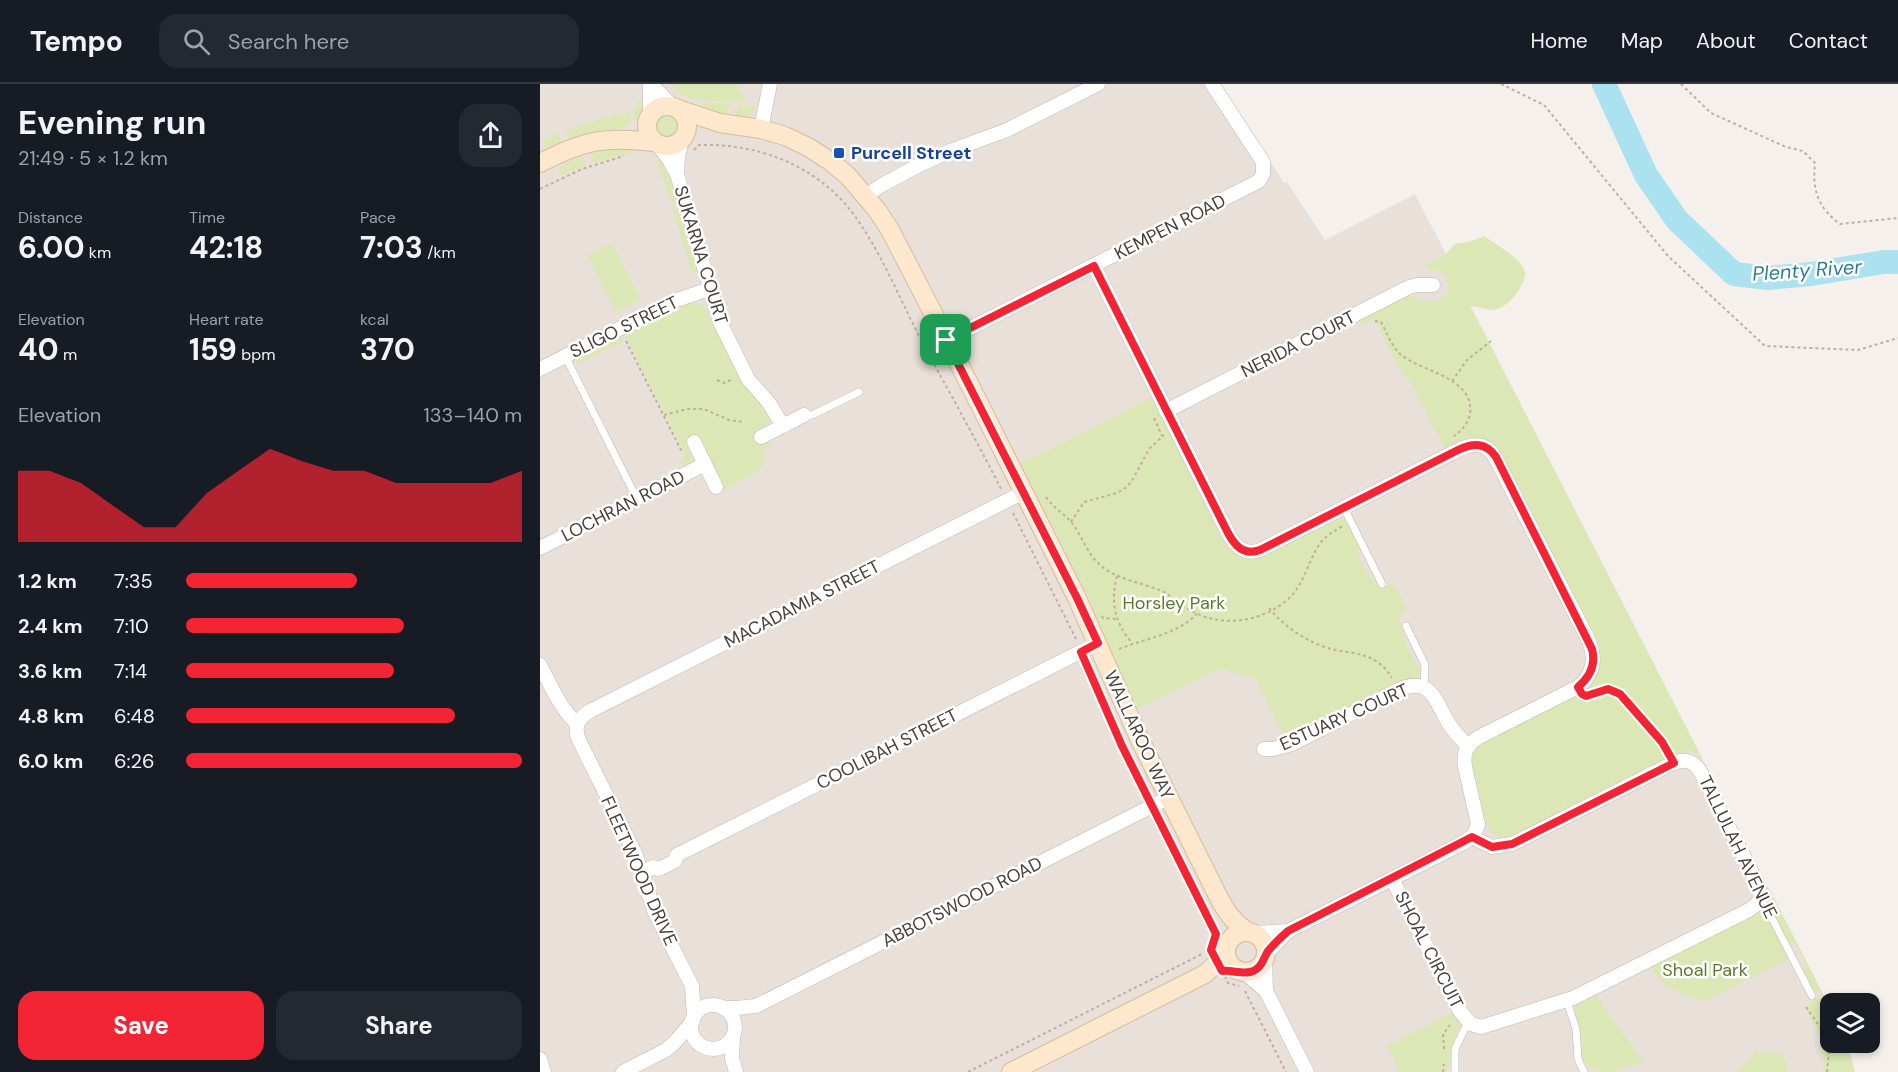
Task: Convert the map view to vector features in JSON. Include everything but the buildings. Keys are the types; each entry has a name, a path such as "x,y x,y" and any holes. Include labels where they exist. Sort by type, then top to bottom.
{"street":[{"path":"540,163 593,142 611,140 670,146 686,143 686,119 651,84"},
{"path":"651,84 647,131 656,143"},
{"path":"761,129 770,84"},
{"path":"867,195 921,164 1007,130 1098,84"},
{"name":"KEMPEN ROAD","path":"946,340 1248,187 1262,177 1264,170 1260,158 1212,84"},
{"path":"611,140 638,126 661,107 676,108"},
{"name":"WALLAROO WAY","path":"676,108 720,123 761,129 785,136 819,154 839,168 867,195 890,230 1024,492 1098,643 1130,719 1226,912 1233,920 1264,942 1265,957"},
{"name":"WALLAROO WAY","path":"686,143 720,123"},
{"name":"SUKARNA COURT","path":"656,143 677,174 720,322 744,371 769,403 783,426"},
{"name":"SUKARNA COURT","path":"677,174 678,157 686,143"},
{"path":"1094,266 1228,533 1234,544 1241,550 1250,552 1260,550 1467,446 1479,445 1490,450 1592,649 1594,661 1587,678 1578,687 1479,737 1468,746 1464,757 1477,817 1475,833"},
{"name":"NERIDA COURT","path":"1166,411 1409,287 1433,285"},
{"name":"SLIGO STREET","path":"540,369 674,301 709,289"},
{"path":"760,437 804,415"},
{"name":"LOCHRAN ROAD","path":"694,442 716,487"},
{"name":"LOCHRAN ROAD","path":"540,548 705,464"},
{"name":"MACADAMIA STREET","path":"579,720 1024,492"},
{"name":"COOLIBAH STREET","path":"647,870 659,869 675,861 677,855 1098,643"},
{"name":"FLEETWOOD DRIVE","path":"540,665 564,707 565,713 579,720 575,730 579,740 635,853 647,870 656,913 692,986 693,1019"},
{"name":"ESTUARY COURT","path":"1264,748 1292,744 1398,690 1412,685 1424,687"},
{"path":"1424,687 1433,694 1452,728 1468,746"},
{"name":"TALLULAH AVENUE","path":"1674,763 1682,760 1690,761 1700,771 1758,884 1761,893 1759,900"},
{"path":"1475,833 1492,847 1519,842 1674,763"},
{"name":"ABBOTSWOOD ROAD","path":"719,1007 756,1006 1168,798"},
{"path":"1224,962 1256,969 1288,931 1392,879 1475,833"},
{"name":"SHOAL CIRCUIT","path":"1392,879 1456,1004 1468,1022 1476,1026 1487,1026 1567,1000 1743,913 1759,900"},
{"name":"WALLAROO WAY","path":"1224,962 1229,932 1226,912"},
{"path":"1011,1072 1224,962 1237,934 1288,931"},
{"path":"1265,957 1266,991 1307,1072"},
{"path":"1224,962 1266,991"},
{"name":"FLEETWOOD DRIVE","path":"692,986 719,1007"},
{"name":"ABBOTSWOOD ROAD","path":"733,1035 756,1006"},
{"path":"623,1072 666,1050 703,1008 719,1007 732,1017 735,1023 732,1058 735,1071"},
{"path":"693,1019 693,1036 706,1048 719,1055 735,1071"},
{"path":"666,1050 718,1049 723,1047 733,1035"},
{"path":"540,1059 544,1072"}],"lane":[{"path":"565,356 637,499"},
{"path":"804,415 812,415 859,392"},
{"path":"1344,508 1382,584"},
{"path":"1406,626 1425,665 1424,687"},
{"name":"TALLULAH AVENUE","path":"1759,900 1774,922 1812,996"},
{"path":"1567,1000 1576,1029 1578,1056 1584,1072"},
{"path":"1455,1072 1455,1049 1468,1022"}],"path":[{"path":"1501,84 1544,105 1668,256 1765,346 1858,350 1898,338"},
{"path":"1681,84 1712,113 1786,147 1803,151 1815,164 1813,176 1816,194 1822,208 1840,224 1898,218"},
{"path":"686,143 762,152 786,161 810,174 830,189 846,205 863,228 920,338 970,427 1081,652 1122,746 1216,934 1228,983 1243,987 1286,1072"},
{"path":"540,189 582,169 632,155"},
{"path":"1375,321 1381,322 1393,345 1404,357 1452,381 1466,393 1470,409 1468,418 1464,427 1452,437"},
{"path":"626,341 682,452"},
{"path":"1452,381 1467,360 1491,342"},
{"path":"717,380 724,383 733,379"},
{"path":"664,415 687,409 700,409 708,410 729,420 744,422"},
{"path":"1071,522 1083,502 1117,493 1127,487 1149,449 1162,436 1175,429"},
{"path":"1046,497 1053,507 1071,522 1097,562 1117,576 1162,591 1197,614 1237,621 1258,617 1287,600 1296,591 1322,541 1350,522"},
{"path":"1117,576 1113,600 1117,619 1133,644"},
{"path":"1098,608 1103,618 1117,619"},
{"path":"1270,610 1285,625 1312,642 1326,648 1355,652 1378,662 1387,670 1398,690"},
{"path":"1119,649 1174,630 1197,614"},
{"path":"1578,687 1586,696 1608,689 1620,694 1662,742 1674,763"},
{"path":"968,1072 1224,962"},
{"path":"1806,1006 1820,1027"},
{"path":"1827,1072 1829,1053"}],"shaded area":[{"path":"540,84 1220,84 1284,183 1287,182 1325,240 1415,194 1822,993 1820,993 1820,1053 1850,1053 1855,1072 540,1072"}],"green space":[{"path":"671,84 737,84 746,101 693,100 679,93"},
{"path":"645,100 642,116 634,121 634,109 639,101"},
{"path":"702,103 730,104 727,116 702,110"},
{"path":"737,105 754,106 757,109 746,117 736,118"},
{"path":"631,112 630,125 615,131 601,130 569,138 565,131 596,120"},
{"path":"667,116 674,119 677,126 674,133 667,136 660,133 657,126 660,119"},
{"path":"559,133 561,142 547,148 542,140"},
{"path":"633,148 633,152 593,163 589,151 601,149"},
{"path":"581,153 587,165 560,176 558,167 575,160"},
{"path":"656,160 662,160 666,167 676,200 671,202"},
{"path":"673,209 679,209 697,271 692,275"},
{"path":"1484,236 1514,257 1523,268 1525,276 1518,292 1503,306 1493,310 1470,306 1702,758 1692,751 1680,752 1507,837 1494,834 1486,822 1472,762 1473,753 1483,743 1583,692 1592,682 1597,671 1600,659 1599,646 1557,562 1547,551 1546,540 1498,447 1484,439 1472,438 1445,448 1408,377 1405,379 1374,319 1361,326 1360,321 1407,296 1430,302 1444,297 1447,293 1448,282 1441,273 1429,269 1426,264 1445,255 1455,244"},
{"path":"612,243 641,300 616,312 587,255"},
{"path":"689,303 699,304 707,311 741,380 762,405 769,418 767,424 757,430 764,443 767,442 771,446 761,451 765,458 760,471 722,490 723,483 701,439 687,446 691,455 690,462 684,467 681,463 684,452 626,337 626,334"},
{"path":"621,336 624,341 577,364 576,359"},
{"name":"Horsley Park","path":"1152,397 1221,537 1238,554 1248,558 1261,557 1342,517 1356,539 1359,557 1368,574 1380,589 1394,584 1407,610 1398,618 1404,632 1404,639 1415,663 1422,670 1418,677 1400,681 1285,738 1255,678 1219,669 1137,709 1122,674 1116,669 1093,614 1093,606 1050,520 1042,514 1018,465"},
{"path":"1769,888 1822,993 1819,990 1814,991 1803,969 1805,962 1795,943 1788,941 1769,904 1771,898"},
{"name":"Shoal Park","path":"1760,912 1769,920 1789,959 1705,1001 1673,990 1656,974 1653,966"},
{"path":"1595,995 1644,1062 1611,1072 1599,1072 1598,1069 1586,1066 1582,1055 1575,1005"},
{"path":"1820,998 1820,1036 1805,1008"},
{"path":"1452,1013 1460,1025 1452,1047 1451,1063 1447,1072 1400,1072 1387,1046"},
{"path":"1755,1052 1783,1054 1789,1072 1739,1072 1738,1070"},
{"path":"1822,1053 1850,1053 1855,1072 1824,1072"}],"waterway":[{"name":"Plenty River","path":"1604,84 1646,175 1677,220 1734,274 1768,278 1898,262"}],"place":[{"name":"Purcell Street","path":"839,153"}],"route":[{"path":"1094,266 1228,533 1234,544 1245,551 1260,550 1467,446 1473,444 1487,447 1496,457 1592,649 1594,661 1590,674 1578,687 1584,696 1608,689 1615,690 1662,742 1674,763 1519,842 1492,847 1472,837 1288,931 1266,954 1261,965 1251,972 1222,971 1211,950 1216,934 1122,746 1081,652 1098,643 946,340 1094,266"}]}
